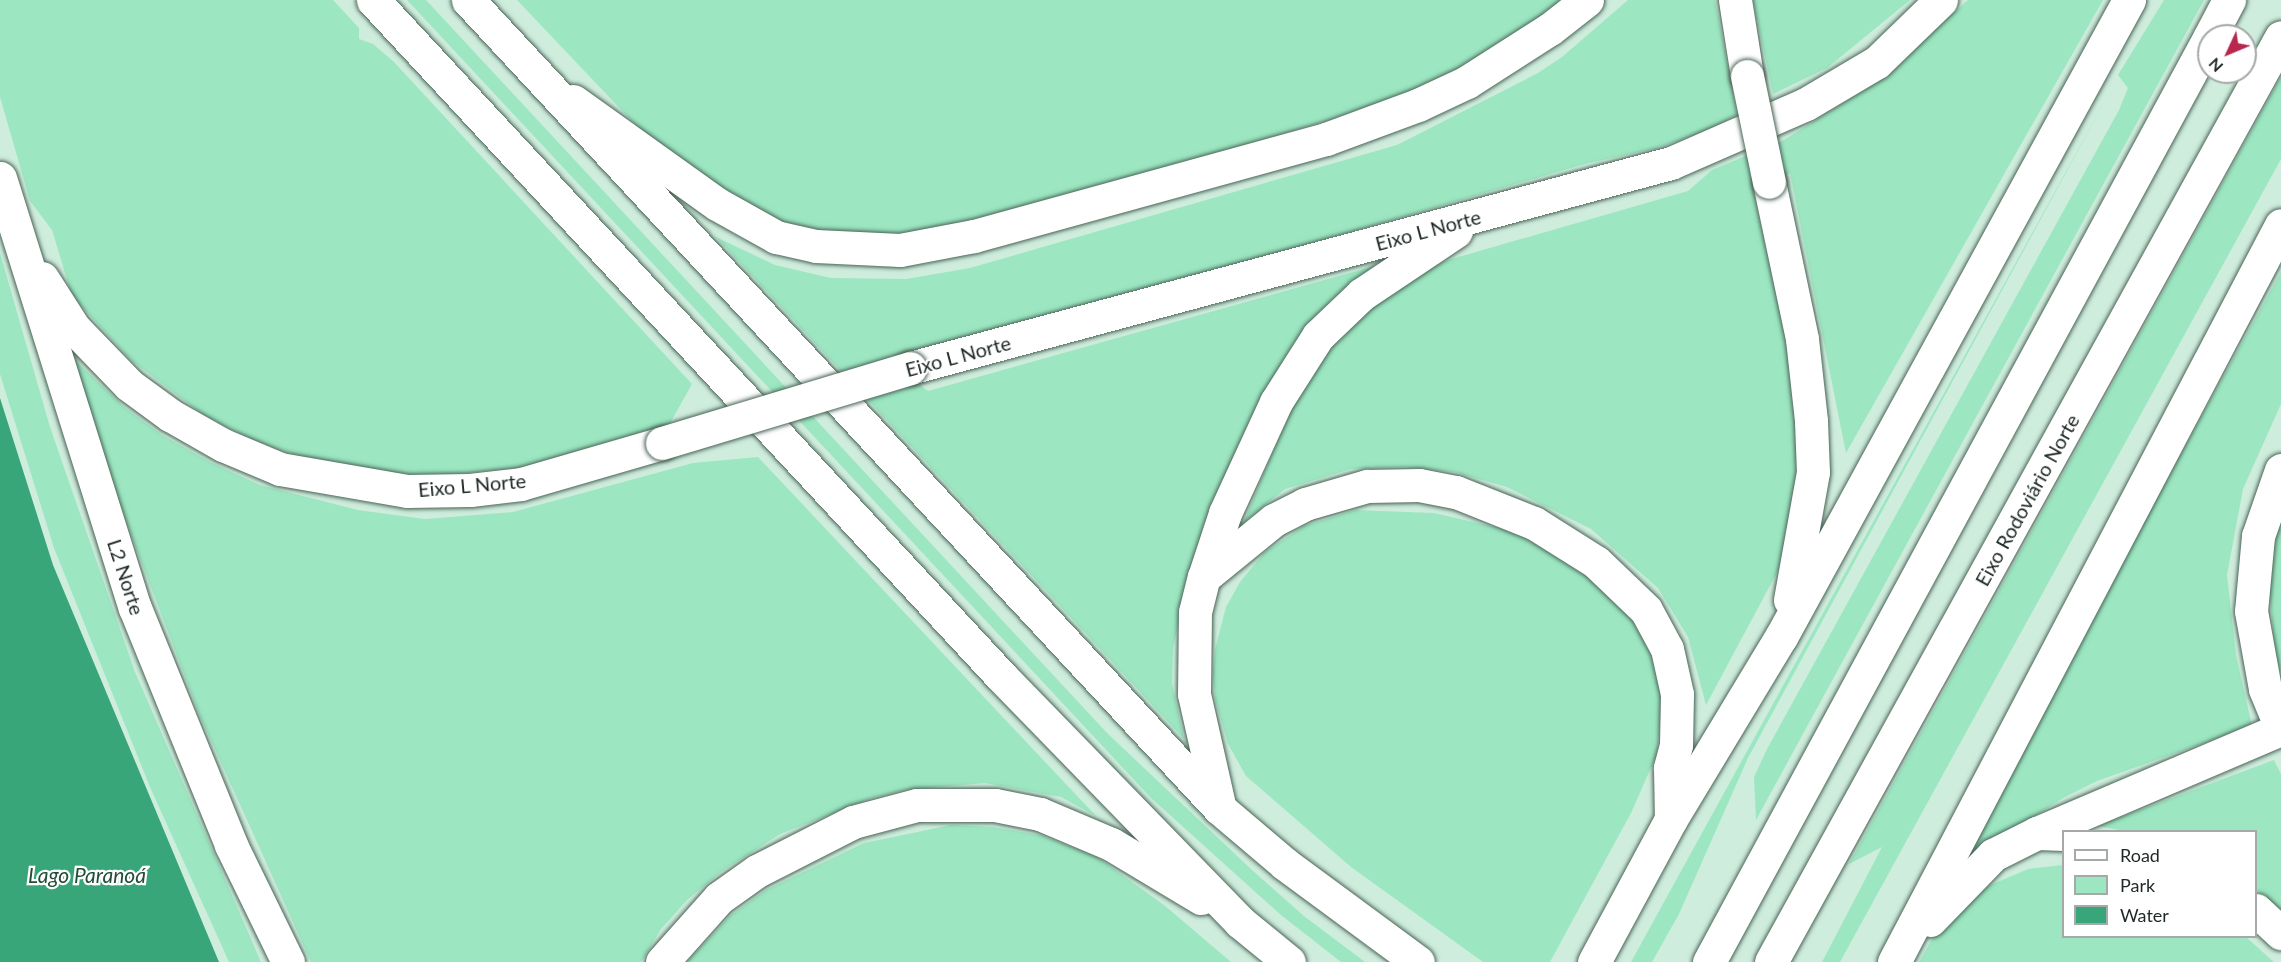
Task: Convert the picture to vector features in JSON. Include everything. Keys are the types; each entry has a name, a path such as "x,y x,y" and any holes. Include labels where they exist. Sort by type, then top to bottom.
{"main road":[{"path":"373,0 1001,676 1240,922 1289,962"},
{"path":"468,0 1219,808 1285,864 1418,962"},
{"path":"537,73 668,171 776,237 816,246 900,250 974,236 1326,139 1418,105 1467,82 1550,29 1587,0"},
{"path":"1735,0 1747,76 1807,369 1813,472 1781,637"},
{"name":"Eixo L Norte","path":"17,238 74,328 129,385 170,415 223,445 280,469 407,491 470,490 520,484 910,368 1671,163 1806,104 1877,62 1941,0"},
{"path":"1596,959 1671,819 1781,637 2129,0"},
{"path":"2217,24 2229,0"},
{"name":"Eixo Rodoviário Norte","path":"1771,962 2281,37"},
{"path":"1709,962 2197,61"},
{"name":"L2 Norte","path":"0,178 135,608 231,845 288,962"},
{"path":"1219,808 1194,694 1195,612 1225,513 1276,402 1318,336 1362,294 1476,217"},
{"path":"1894,962 2281,225"},
{"path":"1894,962 1954,892 1993,855 2050,834 2281,729 2265,689 2251,611 2258,536 2281,470"},
{"path":"1204,578 1274,520 1305,504 1367,486 1419,485 1455,492 1534,523 1604,569 1634,595 1659,629 1677,694 1676,744 1670,768 1671,819"},
{"path":"662,962 719,898 757,871 853,822 917,805 995,805 1048,817 1111,844 1240,922"},
{"path":"2257,911 2281,933"}],"green space":[{"path":"0,0 333,0 359,28 359,39 373,44 394,62 692,384 669,425 531,466 420,478 314,462 255,441 205,416 131,360 72,296 52,230 30,201 0,97"},
{"path":"407,0 426,0 1107,733 1252,870 1304,916 1365,962 1341,962 1281,915 1151,798"},
{"path":"517,0 1565,0 1471,65 1374,107 978,223 854,240 760,217 648,138"},
{"path":"1628,0 1715,0 1737,114 1711,130 1657,148 1585,164 892,365 928,391 1378,265 1352,283 1182,607 1173,648 1172,683 1184,739 716,237 775,265 831,278 906,279 970,268 1397,145 1538,73 1562,57"},
{"path":"1753,0 1910,0 1827,68 1773,94"},
{"path":"1968,0 2103,0 1846,453 1790,173 1753,189 1800,401 1801,463 1780,567 1706,705 1688,637 1658,588 1591,529 1507,487 1454,472 1404,467 1351,469 1285,489 1244,522 1297,393 1344,323 1416,273 1448,260 1688,191 1712,170 1784,140 1880,80"},
{"path":"2164,0 2204,0 1756,820 1754,777 1767,749 2119,110 2128,88 2118,75"},
{"path":"2281,77 2281,159 1840,962 1822,962 1882,847 1849,864"},
{"path":"2113,86 1748,758 1679,914 1652,962 1631,962"},
{"path":"0,253 50,427 135,672 261,962 229,962 150,787 54,548 0,374"},
{"path":"2281,272 2281,404 2243,489 2227,575 2236,655 2252,726 2097,781 2063,798 1953,868"},
{"path":"75,360 124,407 162,435 210,462 260,485 358,510 425,519 513,512 693,463 758,457 1096,816 1061,797 985,783 905,790 872,798 780,834 722,871 687,900 661,929 641,962 311,962 200,716 108,474"},
{"path":"2281,505 2281,671 2275,653 2269,583"},
{"path":"1356,510 1434,513 1499,528 1549,548 1598,581 1627,609 1648,640 1663,687 1657,754 1631,813 1550,962 1483,962 1351,867 1246,776 1228,744 1215,698 1213,674 1215,650 1226,607 1240,582 1265,552 1304,526"},
{"path":"2274,760 2281,774 2281,911 2257,890 2257,830 2119,830 2097,826"},
{"path":"951,825 993,827 1040,835 1097,857 1164,905 1231,962 687,962 731,915 766,890 864,843"},
{"path":"2062,865 2062,938 2247,938 2274,962 1919,962 1937,930 1979,890 2028,869"}],"water":[{"name":"Lago Paranoá","path":"0,398 53,565 219,962 0,962"}]}
